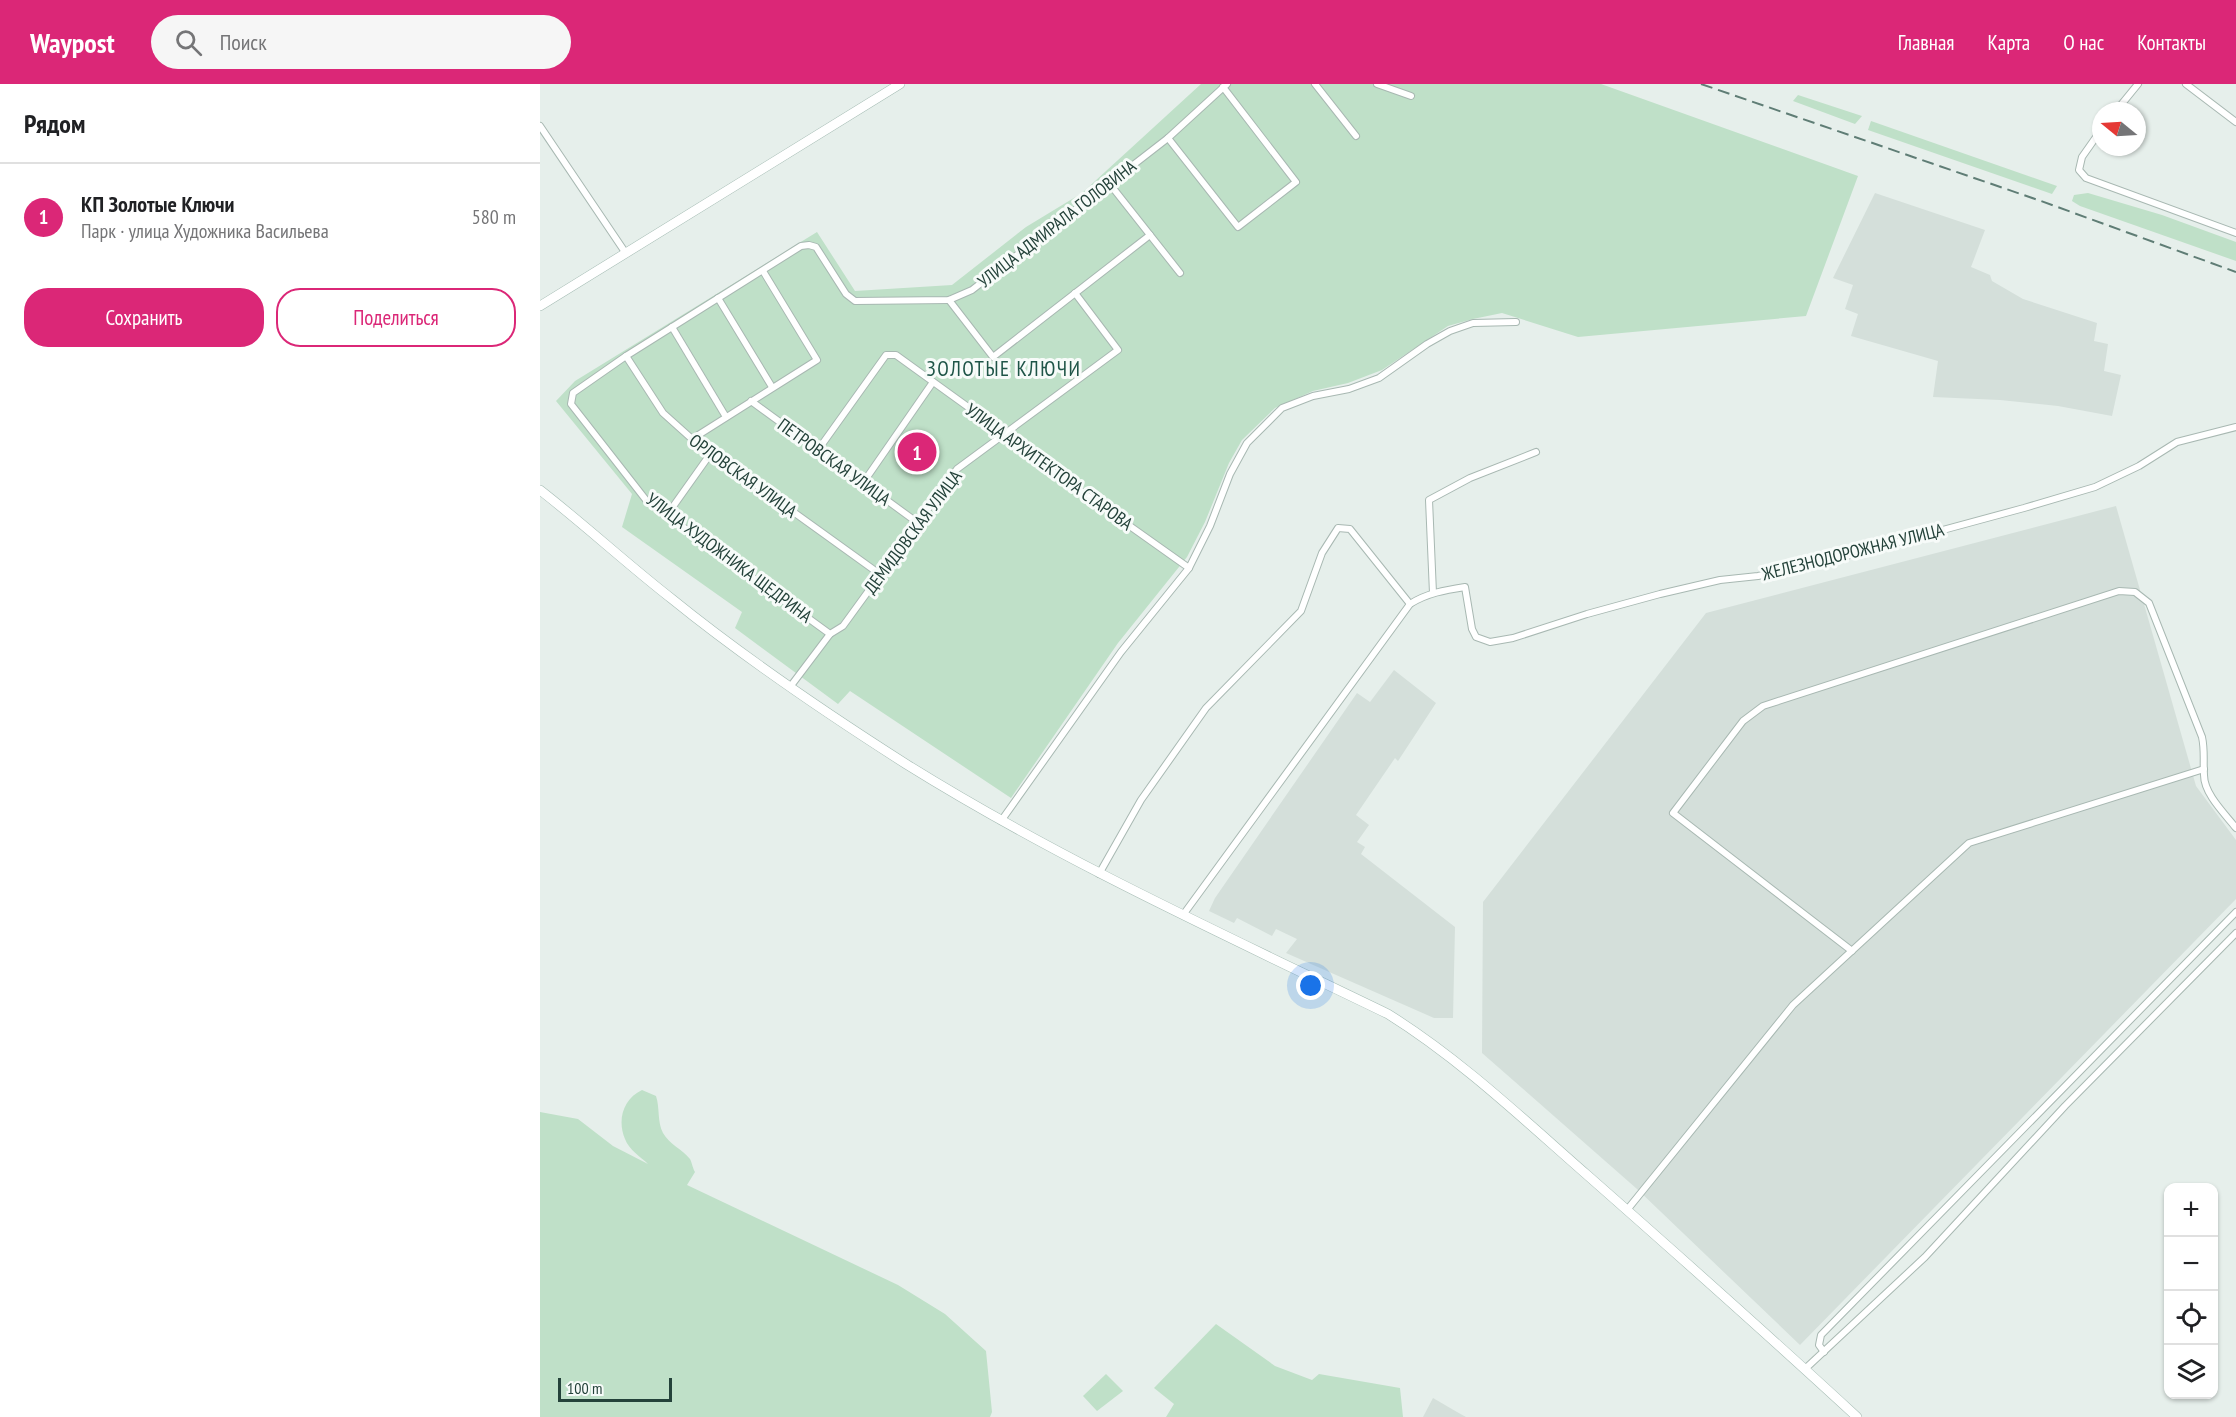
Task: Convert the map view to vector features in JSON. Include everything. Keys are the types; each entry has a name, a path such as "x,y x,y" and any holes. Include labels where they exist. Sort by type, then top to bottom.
{"street":[{"path":"540,306 900,84"},
{"path":"1316,84 1356,136"},
{"path":"1377,84 1412,96"},
{"path":"2123,102 2138,84"},
{"path":"2186,84 2236,122"},
{"path":"1168,138 1238,227 1296,182 1225,86"},
{"name":"УЛИЦА АДМИРАЛА ГОЛОВИНА","path":"573,393 626,356 801,246 809,244 816,247 846,294 855,301 949,300 972,290 1168,138 1225,86"},
{"path":"540,126 625,252"},
{"path":"2092,143 2082,157 2079,170 2086,178 2236,233"},
{"path":"1109,183 1180,273"},
{"path":"949,300 993,357 1150,235"},
{"path":"692,439 817,360 763,271"},
{"name":"ДЕМИДОВСКАЯ УЛИЦА","path":"790,687 830,634 843,626 957,469 1118,350 1075,293"},
{"path":"718,298 772,387"},
{"path":"1001,821 1121,652 1189,568 1210,526 1230,474 1247,443 1282,408 1313,396 1349,389 1379,378 1427,344 1450,331 1473,323 1516,322"},
{"path":"672,327 726,417"},
{"name":"УЛИЦА АРХИТЕКТОРА СТАРОВА","path":"818,450 886,355 896,355 1004,433 1026,453 1189,568"},
{"name":"ОРЛОВСКАЯ УЛИЦА","path":"626,356 663,413 692,439 881,575"},
{"path":"863,483 933,382"},
{"name":"УЛИЦА ХУДОЖНИКА ЩЕДРИНА","path":"573,393 571,404 646,500 830,634"},
{"name":"ПЕТРОВСКАЯ УЛИЦА","path":"751,401 918,523"},
{"name":"ЖЕЛЕЗНОДОРОЖНАЯ УЛИЦА","path":"1432,593 1465,587 1472,628 1476,637 1490,642 1513,638 1660,594 1720,580 1758,576 1821,563 2065,496 2095,487 2139,465 2177,442 2236,427"},
{"path":"1183,915 1410,604 1432,593 1429,500 1470,478 1536,452"},
{"path":"667,514 711,453"},
{"path":"540,490 672,600 790,687 906,764 1001,821 1099,874 1388,1014 1426,1038 1464,1067 1628,1210 1857,1417"},
{"path":"1099,874 1141,800 1206,708 1301,611 1322,553 1338,528 1350,529 1410,604"},
{"path":"1852,951 1673,813 1743,721 1763,706 2120,591 2134,592 2149,603 2202,737 2205,752 2204,776 2212,797 2236,828"},
{"path":"1628,1210 1793,1005 1969,843 2204,769"},
{"path":"1824,1352 1819,1345 1821,1335 2236,912"},
{"path":"1805,1369 1925,1257 2065,1106 2236,933"}],"shaded area":[{"path":"1875,193 1985,230 1971,267 1990,275 1992,281 2023,299 2097,323 2094,341 2108,344 2104,371 2121,375 2112,416 2058,406 2000,400 1933,397 1938,361 1851,336 1858,314 1845,309 1853,285 1833,278"},
{"path":"2116,506 2196,786 2236,840 2236,899 1800,1345 1637,1189 1482,1053 1483,902 1706,613"},
{"path":"1394,670 1436,703 1398,761 1395,758 1356,815 1369,825 1357,842 1365,847 1361,854 1455,927 1453,1018 1434,1018 1286,953 1297,939 1276,929 1272,936 1237,918 1234,923 1209,911 1215,898 1357,693 1370,702"},
{"path":"1433,1398 1457,1412 1466,1417 1423,1417"}],"green space":[{"path":"1201,84 1601,84 1858,176 1806,316 1578,337 1502,313 1448,326 1382,370 1348,383 1313,391 1275,408 1242,440 1229,463 1205,522 1187,557 1118,643 1011,798 850,691 838,704 735,628 742,612 622,527 632,494 556,401 575,381 817,232 855,291 952,285 1026,227 1082,193"},
{"path":"1798,95 1862,116 1855,124 1793,101"},
{"path":"1871,121 2057,186 2052,194 1868,130"},
{"path":"2088,193 2162,215 2236,242 2236,261 2080,206 2072,201 2074,195"},
{"path":"642,1090 656,1096 663,1133 690,1159 695,1172 687,1185 898,1285 945,1314 986,1351 992,1412 990,1417 540,1417 540,1112 578,1119 613,1146 648,1164 627,1143 622,1125 626,1104"},
{"path":"1216,1324 1275,1366 1312,1380 1319,1374 1400,1388 1403,1417 1166,1417 1174,1404 1154,1388"},
{"path":"1106,1374 1123,1391 1097,1411 1083,1396"}],"railway":[{"path":"1701,84 2041,201 2236,272"}],"place":[{"name":"КП Золотые Ключи","path":"917,452"}],"district":[{"name":"ЗОЛОТЫЕ КЛЮЧИ","path":"1004,369"}]}
